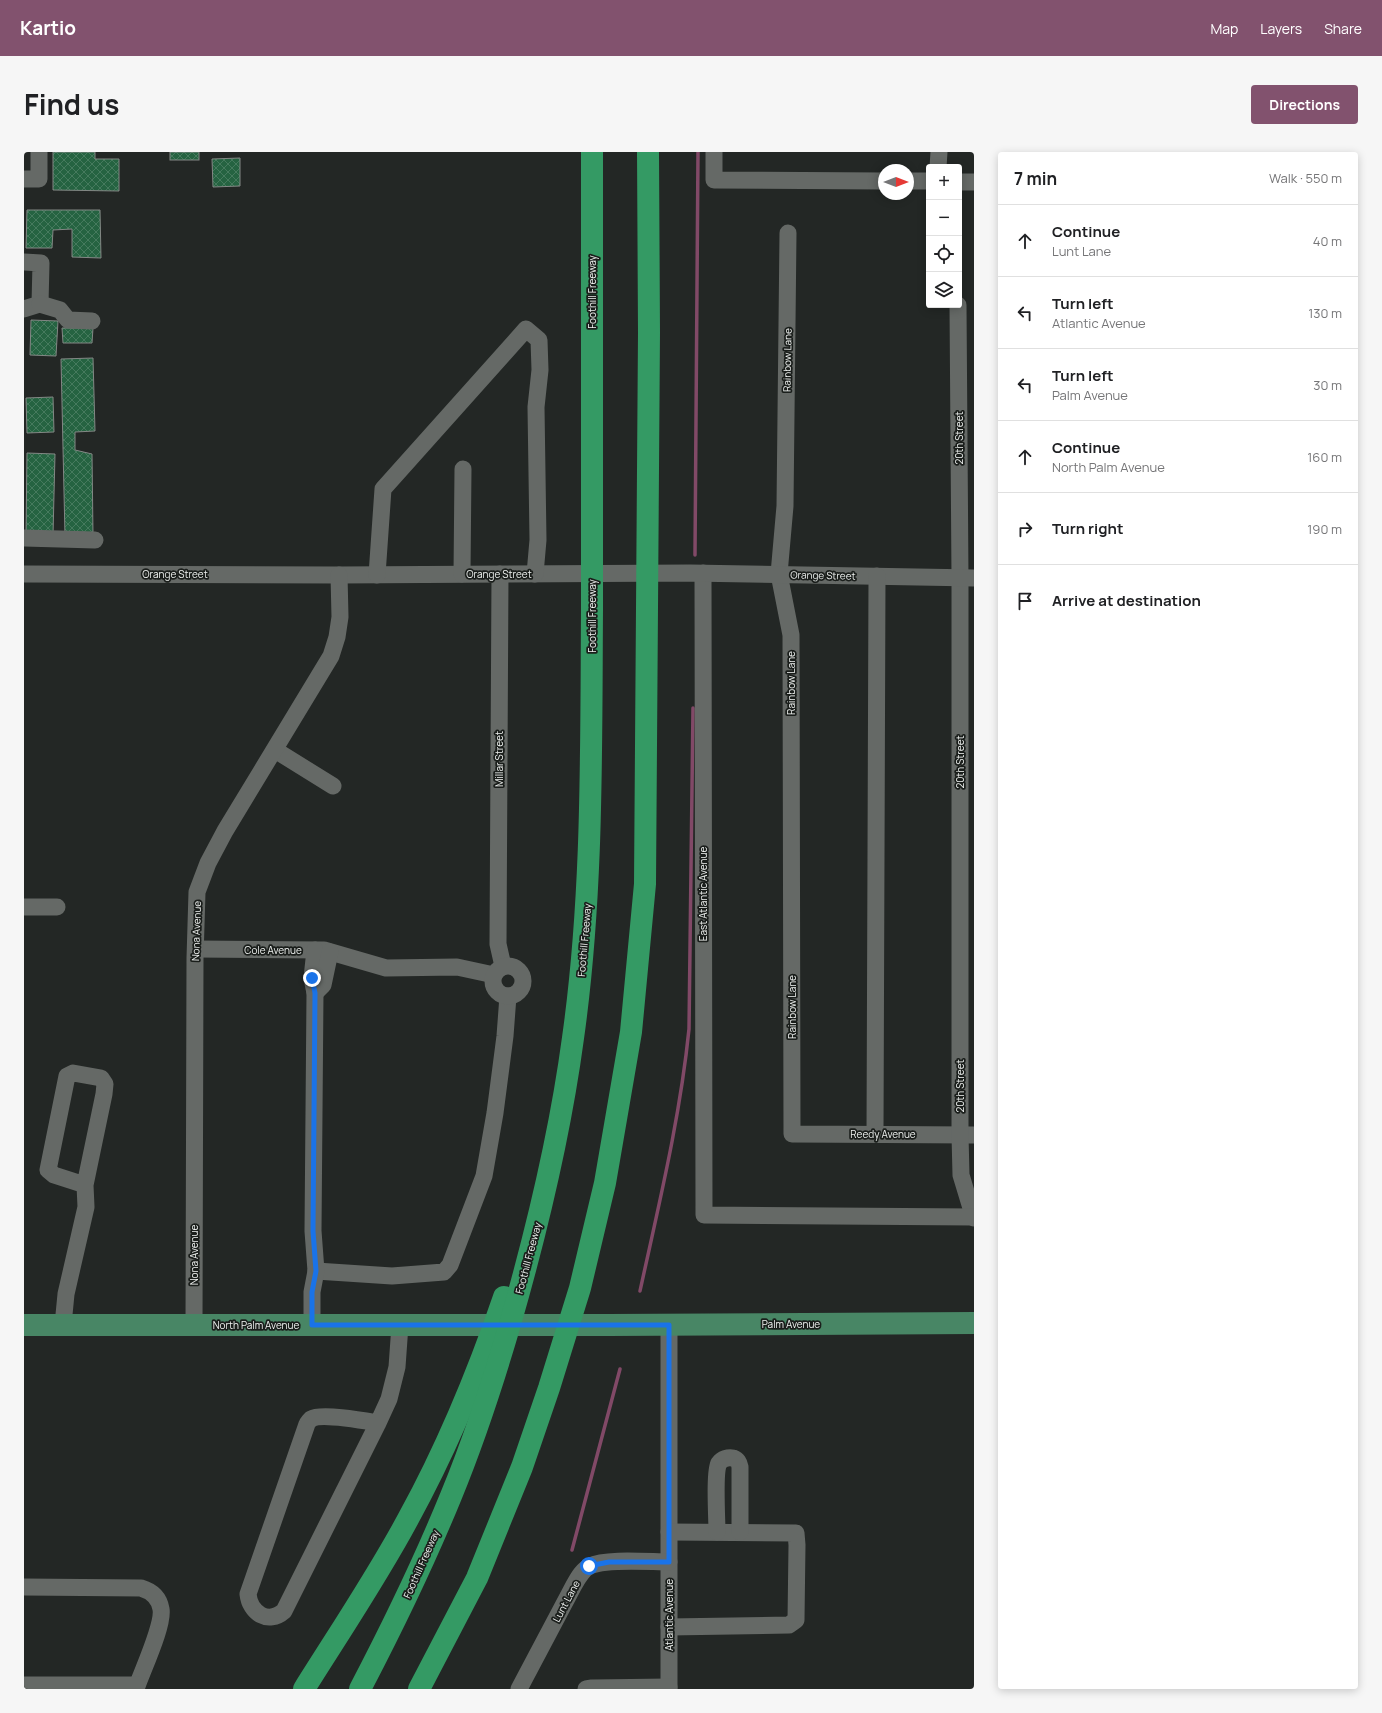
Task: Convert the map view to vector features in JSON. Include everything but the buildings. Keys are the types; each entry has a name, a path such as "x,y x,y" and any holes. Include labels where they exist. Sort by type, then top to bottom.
{"highway":[{"name":"Foothill Freeway","path":"360,1689 406,1598 452,1493 494,1378 531,1251 547,1187 573,1039 581,971 590,830 592,152"},
{"path":"430,1689 522,1467 549,1388 580,1288 605,1184 631,1032 645,884 649,332 648,152"},
{"path":"304,1689 408,1520 435,1467 460,1412 503,1299 533,1200 573,1039"},
{"path":"419,1689 477,1578"}],"main road":[{"name":"Palm Avenue","path":"608,1325 974,1323"},
{"name":"North Palm Avenue","path":"24,1325 608,1325"}],"street":[{"path":"24,179 39,179 39,152"},
{"path":"714,152 714,180 878,181"},
{"path":"938,164 939,152"},
{"path":"914,181 926,181"},
{"path":"962,182 974,182"},
{"name":"Rainbow Lane","path":"788,233 785,506 779,574 791,635 792,1134"},
{"path":"24,262 41,263 32,307 60,310 68,320 92,321"},
{"name":"20th Street","path":"958,308 967,578 967,1135 961,1175 974,1218"},
{"path":"378,575 383,489 526,329 539,340 540,355 536,407 538,540 535,574"},
{"path":"462,574 464,469"},
{"path":"24,538 95,540"},
{"name":"Orange Street","path":"24,574 378,575 696,573 967,578"},
{"name":"East Atlantic Avenue","path":"696,573 704,1215 974,1218"},
{"name":"Millar Street","path":"498,970 500,574"},
{"name":"Nona Avenue","path":"194,1325 197,892 208,863 225,831 331,656 337,637 340,616 339,575"},
{"path":"875,1134 877,576"},
{"path":"275,750 333,786"},
{"path":"24,907 57,907"},
{"name":"Cole Avenue","path":"196,949 322,951 386,968 457,967 498,970"},
{"path":"312,1325 312,1292 316,1271 313,1231 315,993 312,978 322,951"},
{"path":"512,966 517,968 523,976 523,985 517,994 508,996 503,995 495,989 493,984 498,970 512,966"},
{"path":"316,1271 392,1276 444,1272 450,1266 484,1176 495,1113 505,1036 508,996"},
{"path":"63,1325 66,1294 86,1207 85,1185 105,1084 101,1078 73,1073 67,1076 48,1170 54,1175 85,1185"},
{"name":"Reedy Avenue","path":"792,1134 967,1135"},
{"path":"378,1423 324,1417 311,1419 307,1424 248,1594 248,1601 254,1612 261,1616 269,1617 279,1615 284,1611 378,1423 390,1399 397,1367 400,1325"},
{"name":"Atlantic Avenue","path":"669,1325 669,1688"},
{"path":"717,1532 717,1470 722,1460 727,1458 739,1461 740,1532"},
{"path":"669,1532 796,1533 796,1620 794,1623 790,1625 669,1627"},
{"name":"Lunt Lane","path":"519,1689 580,1575 589,1566 609,1562 669,1562"},
{"path":"24,1587 141,1588 149,1590 157,1598 161,1609 160,1622 137,1687 24,1685"},
{"path":"586,1689 669,1688"}],"waterway":[{"path":"695,555 698,152"},
{"path":"640,1291 675,1128 689,1029 693,708"},
{"path":"572,1550 620,1369"}],"route":[{"path":"312,978 312,985 315,993 313,1231 316,1271 312,1292 312,1325 669,1325 669,1562 609,1562 589,1566"}]}
